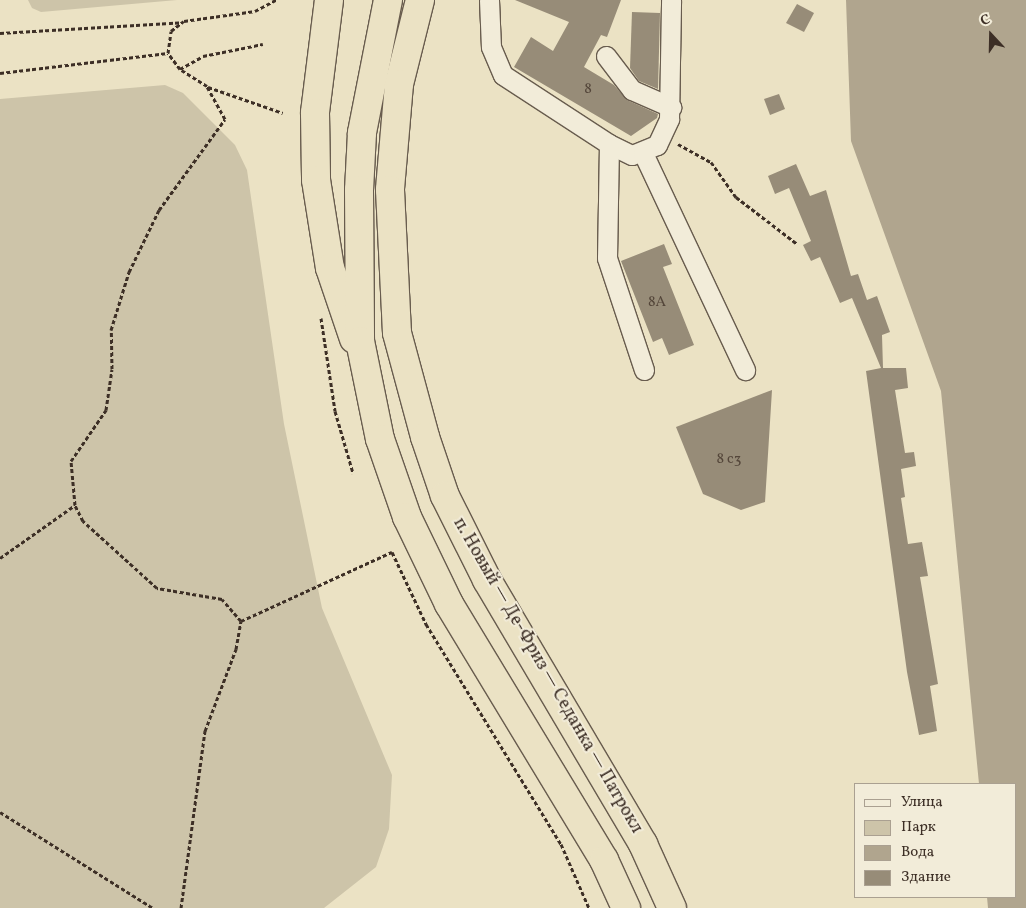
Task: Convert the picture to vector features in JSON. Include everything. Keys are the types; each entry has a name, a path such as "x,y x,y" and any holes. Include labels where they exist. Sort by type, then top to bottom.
{"highway":[{"path":"329,0 315,113 316,180 330,268 344,318 363,359"},
{"path":"388,0 362,133 363,359 380,440 407,517 449,604 604,860 626,908"},
{"name":"п. Новый — Де-Фриз — Седанка — Патрокл","path":"420,0 399,84 390,190 397,333 425,437 445,496 487,580 644,844 672,908"}],"lane":[{"path":"489,0 491,47 503,75 609,144 632,154 644,153 664,137 671,107 671,0"},
{"path":"606,56 632,90 671,107"},
{"path":"609,144 607,258 644,370"},
{"path":"644,153 659,194 745,370"}],"path":[{"path":"0,33 184,22 255,10 276,0"},
{"path":"184,22 171,31 168,54 180,70 207,86 282,113"},
{"path":"180,70 203,56 262,44"},
{"path":"0,73 168,54"},
{"path":"207,86 225,119 159,210 129,272 111,330 112,368 106,410 71,461 75,505 83,521 156,588 222,598 241,620"},
{"path":"664,137 711,162 736,197 796,244"},
{"path":"0,558 75,505"},
{"path":"241,620 392,552 426,624 560,844 589,908"},
{"path":"181,908 204,731 236,649 241,620"},
{"path":"0,812 153,908"}],"green space":[{"path":"28,0 177,0 41,12 32,8"},
{"path":"165,85 183,93 235,145 247,170 284,424 322,608 392,775 389,829 376,867 324,908 0,908 0,99"}],"water":[{"path":"846,0 1026,0 1026,908 988,908 987,898 1016,898 1016,783 979,783 941,391 851,141"}],"building":[{"path":"515,0 621,0 607,37 601,35 584,67 614,85 627,100 658,114 657,118 631,136 514,67 531,37 553,51 569,22"},
{"path":"797,4 814,13 804,32 786,23"},
{"path":"632,12 660,13 658,89 639,81 630,68"},
{"path":"779,94 785,109 770,115 764,99"},
{"path":"796,164 810,196 826,190 851,276 858,274 867,300 877,296 890,332 882,335 883,368 906,368 908,388 895,390 905,453 914,452 916,466 901,469 905,497 901,498 908,544 922,542 928,576 920,577 938,684 930,686 937,731 919,735 907,672 866,371 881,368 852,298 840,303 820,257 811,261 803,245 811,241 789,188 775,194 768,176"},
{"path":"664,244 672,264 663,267 694,345 669,355 662,338 653,342 621,261"},
{"path":"772,390 765,502 741,510 703,494 676,427"}]}
